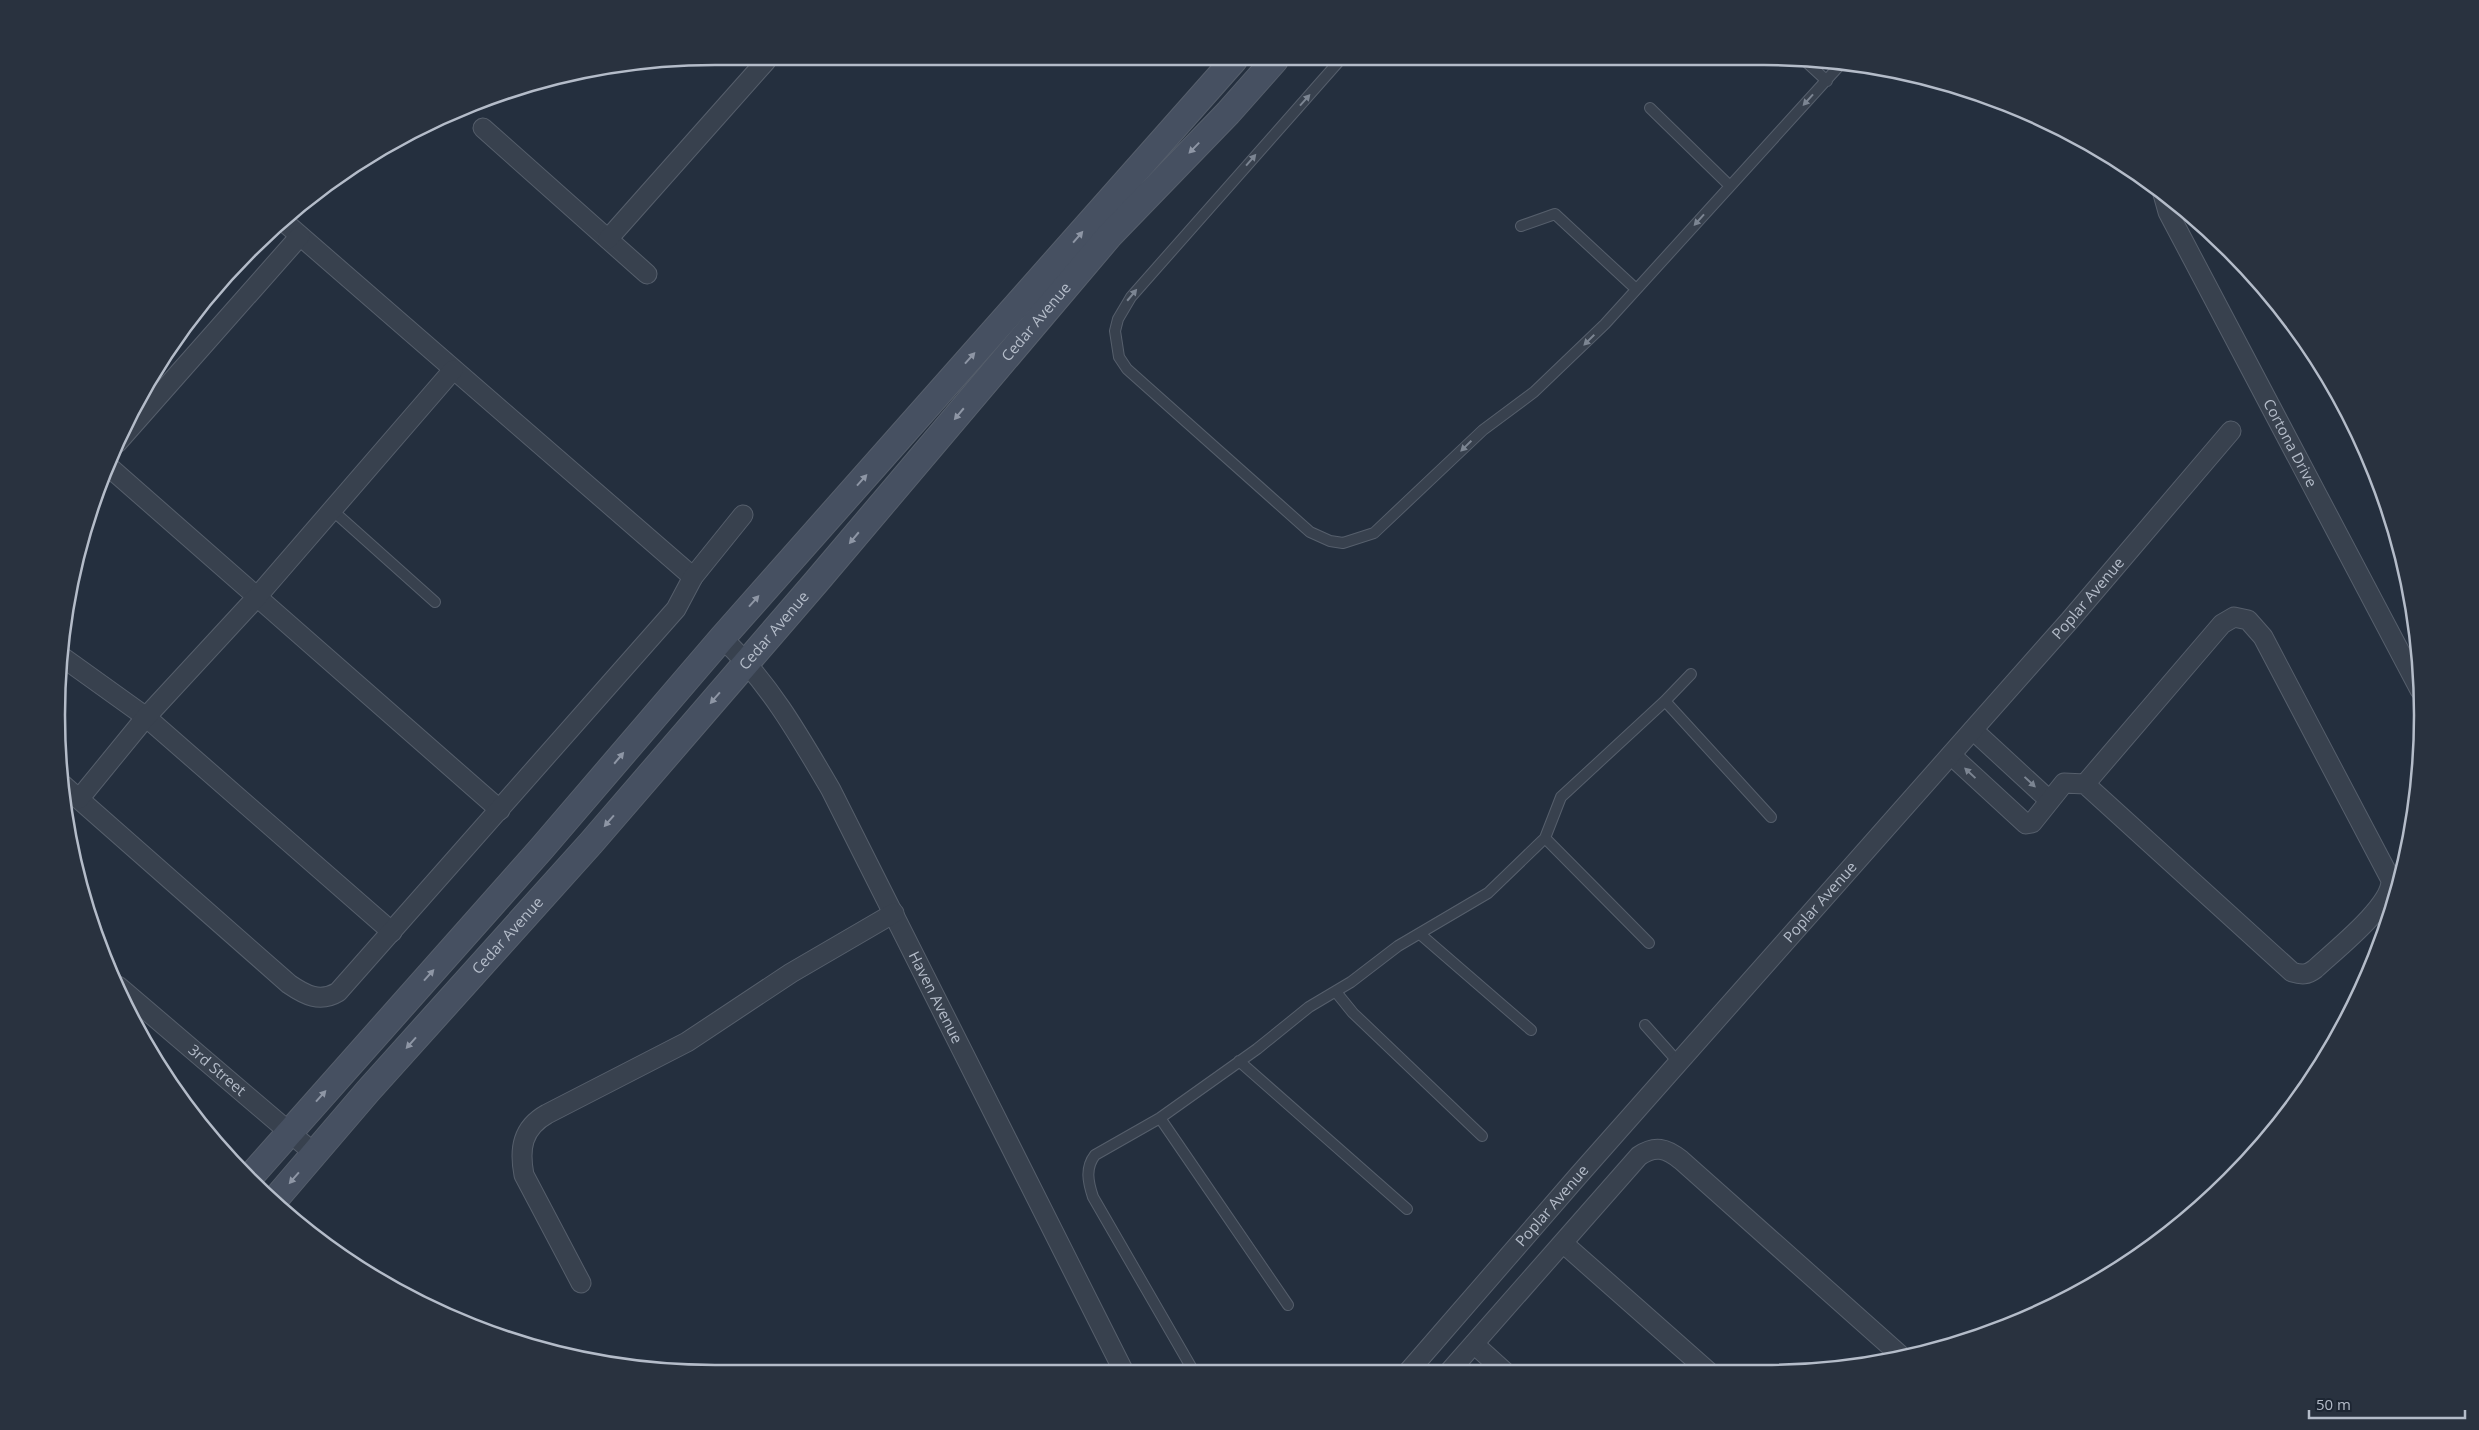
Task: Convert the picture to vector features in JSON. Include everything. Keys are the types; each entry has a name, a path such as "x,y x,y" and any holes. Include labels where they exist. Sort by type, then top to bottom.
{"main road":[{"name":"Cedar Avenue","path":"253,1173 542,848 722,638 1230,65"},
{"name":"Cedar Avenue","path":"278,1196 747,662 1110,235 1228,113 1271,65"},
{"path":"995,330 1015,348"}],"street":[{"path":"608,239 759,65"},
{"path":"483,128 647,274"},
{"name":"Cortona Drive","path":"2166,204 2168,212 2413,677"},
{"path":"287,225 693,577"},
{"path":"135,423 300,236"},
{"path":"78,799 146,718 256,598 331,509 454,370"},
{"name":"Poplar Avenue","path":"1414,1365 1678,1062 1973,730 2231,432"},
{"path":"112,470 256,598 500,810"},
{"path":"70,792 175,886 290,984 307,996 325,998 338,992 676,609 693,577 743,516"},
{"path":"2085,784 2222,624 2234,617 2248,620 2263,637 2391,880 2390,890"},
{"name":"Haven Avenue","path":"722,638 747,662 763,681 803,742 831,790 1120,1365"},
{"path":"67,661 146,718 392,932"},
{"path":"1973,730 2049,800"},
{"path":"1951,755 2026,824 2032,823 2064,783 2085,784 2292,972 2305,974 2315,969 2381,907 2390,890"},
{"path":"581,1283 524,1175 521,1158 522,1143 532,1124 547,1114 687,1042 791,973 894,912"},
{"name":"3rd Street","path":"129,995 288,1133 315,1154"},
{"path":"1455,1365 1639,1156 1653,1148 1666,1149 1681,1160 1896,1352"},
{"path":"1563,1243 1701,1365"},
{"path":"1474,1344 1497,1365"}],"lane":[{"path":"1336,65 1127,301 1118,319 1115,331 1119,357 1133,376 1310,532 1322,538 1343,542 1374,533 1483,430 1534,392 1598,331 1836,69"},
{"path":"1811,66 1826,81"},
{"path":"1650,108 1730,186"},
{"path":"1521,226 1555,214 1636,289"},
{"path":"331,509 435,602"},
{"path":"1190,1365 1094,1197 1088,1184 1089,1162 1095,1155 1160,1118 1309,1007 1336,992 1398,946 1488,893 1545,838 1552,815 1561,797 1665,701 1691,674"},
{"path":"1665,701 1771,817"},
{"path":"1545,838 1649,943"},
{"path":"1420,934 1531,1030"},
{"path":"1336,992 1353,1013 1482,1136"},
{"path":"1645,1025 1678,1062"},
{"path":"1239,1061 1407,1209"},
{"path":"1160,1118 1288,1305"}]}
